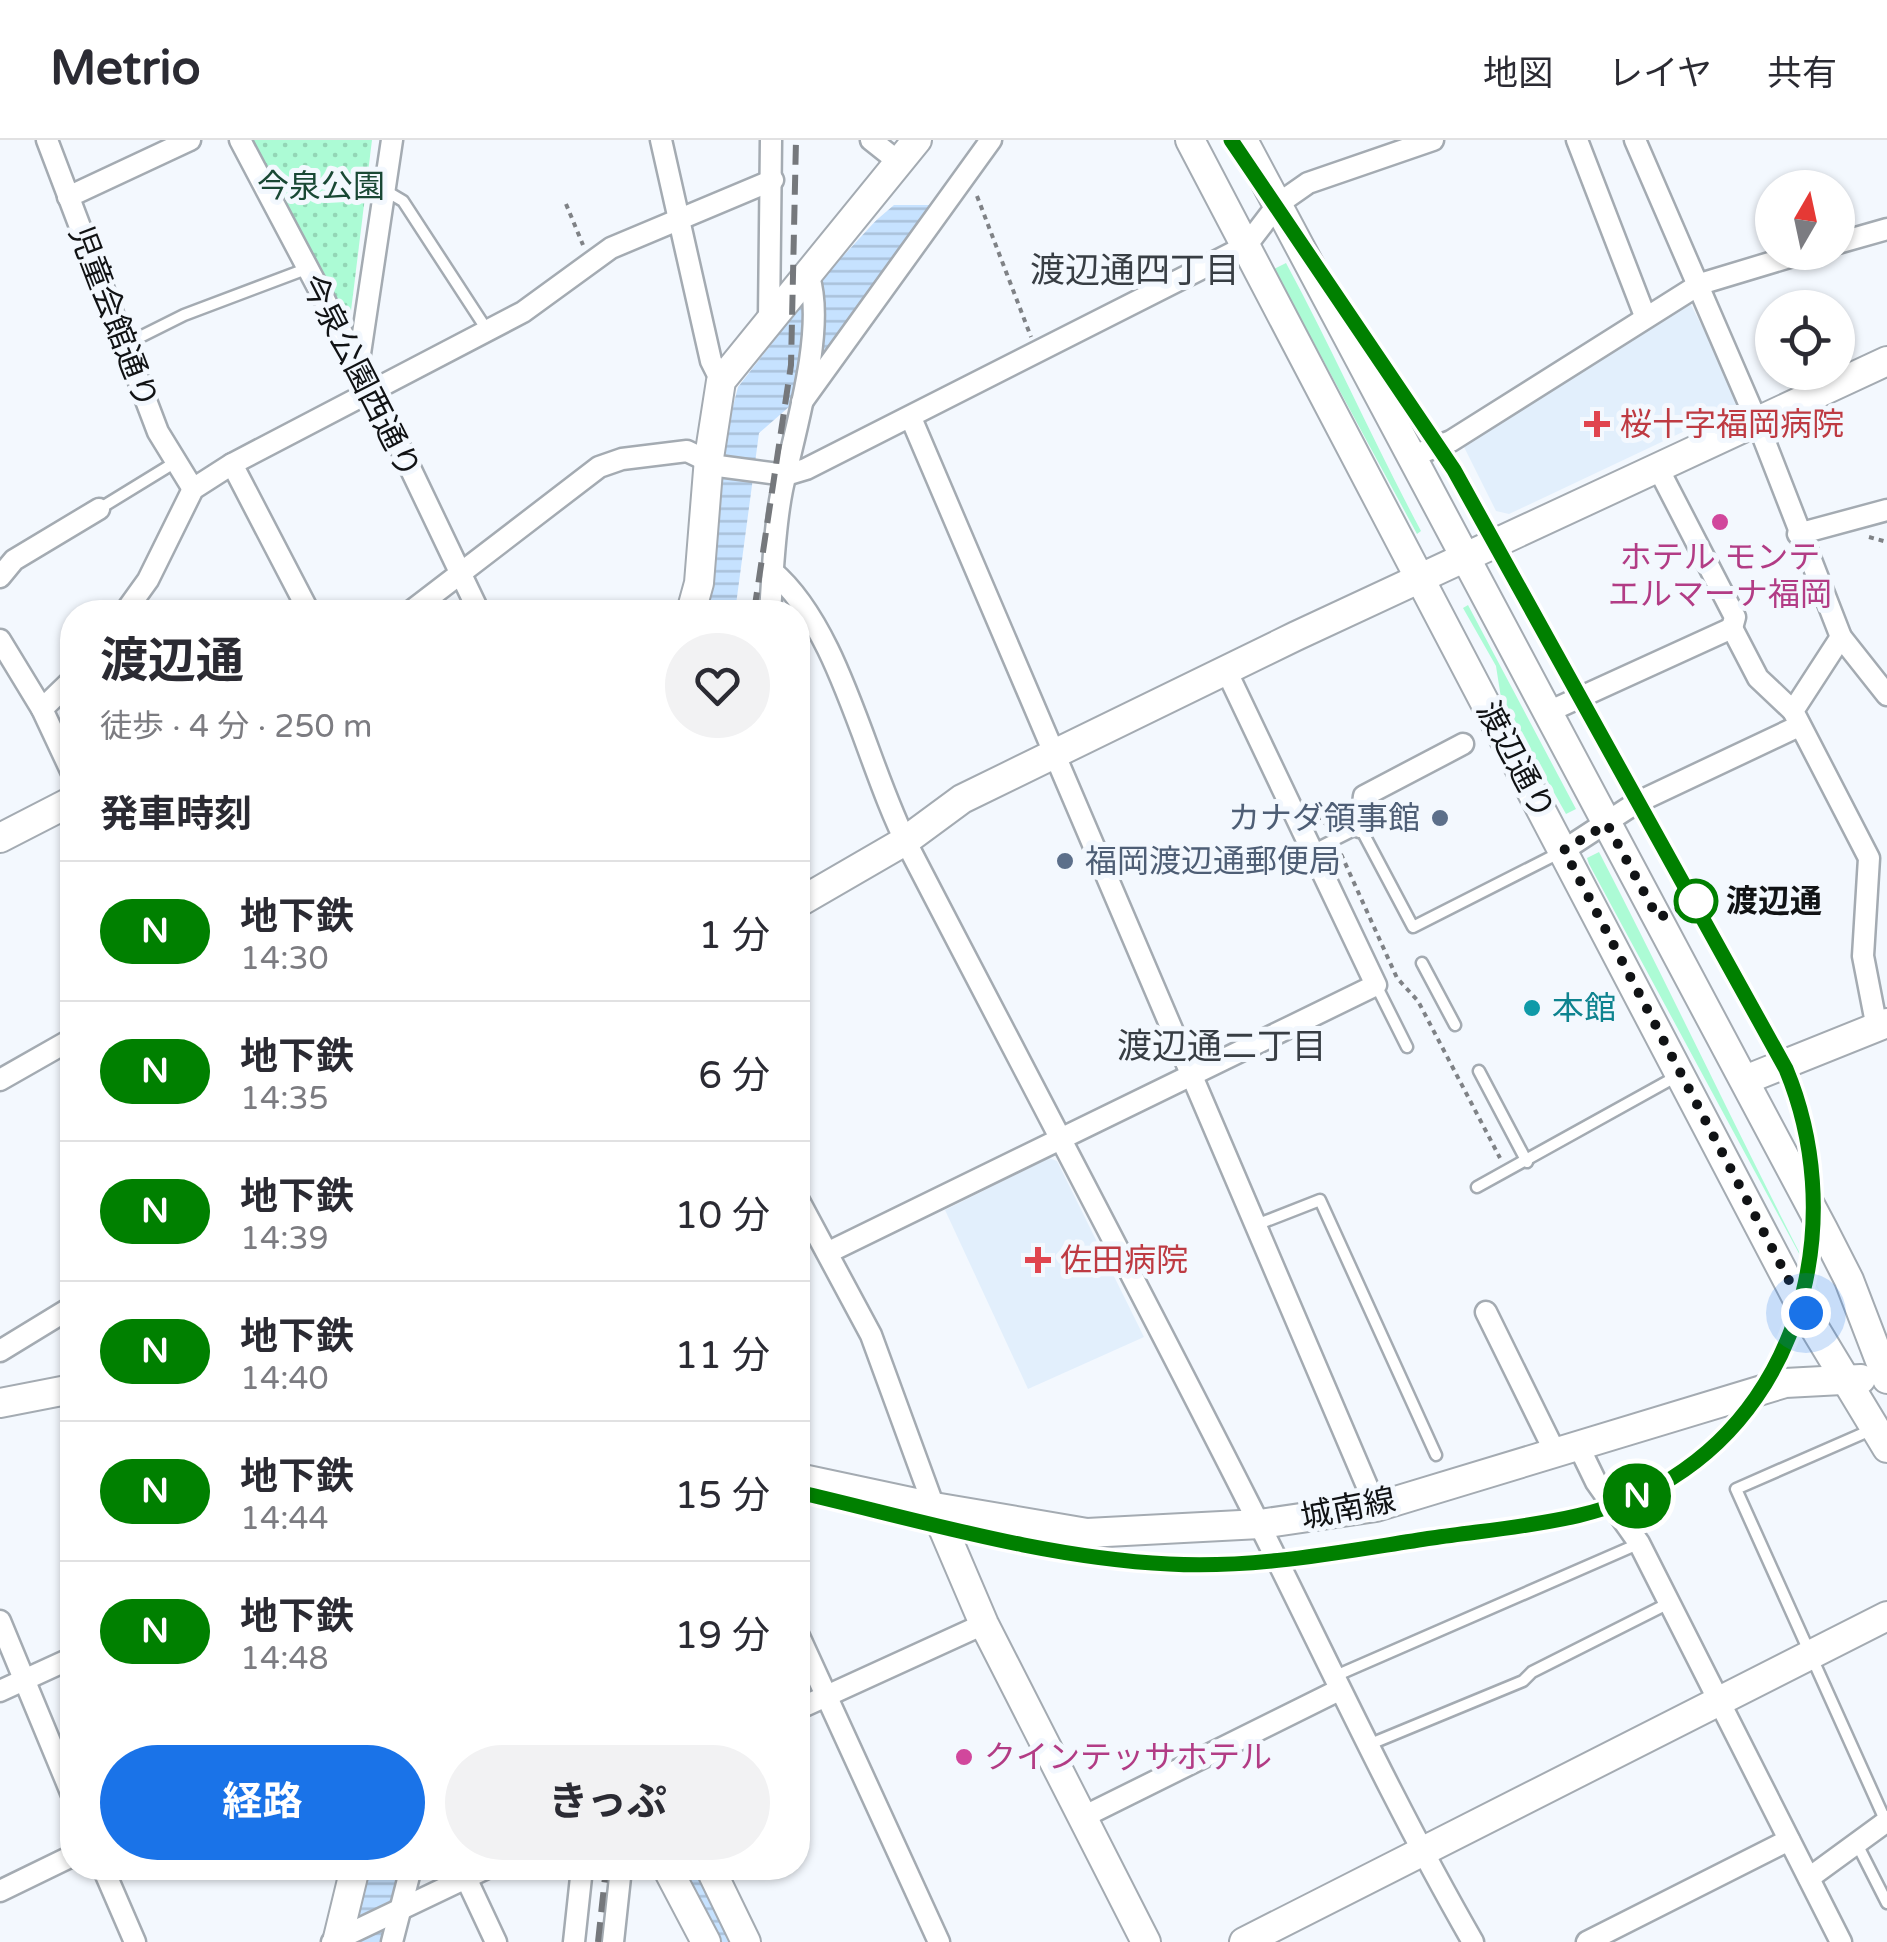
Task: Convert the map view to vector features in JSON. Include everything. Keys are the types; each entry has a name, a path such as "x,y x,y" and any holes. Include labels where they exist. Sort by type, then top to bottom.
{"street":[{"name":"児童会館通り","path":"47,140 124,346 174,462 193,488"},
{"path":"68,198 190,140"},
{"name":"今泉公園西通り","path":"240,140 358,366 472,600"},
{"path":"358,366 392,140"},
{"path":"662,140 711,362 721,380"},
{"path":"769,319 771,140"},
{"path":"694,600 721,380 769,319 811,282 913,147 871,140"},
{"path":"802,406 991,140"},
{"name":"渡辺通り","path":"1190,140 1800,1304 1882,1438"},
{"name":"渡辺通り","path":"1243,140 1849,1280 1887,1379"},
{"path":"426,600 599,467 656,452 687,452 714,462 786,475 1038,355 1246,246 1278,204 1308,183 1433,140"},
{"path":"1577,140 1645,316"},
{"path":"1635,140 1700,284 1719,342 1758,424 1841,637 1887,695"},
{"path":"134,600 148,580 193,488 370,390 524,312 612,248 773,180"},
{"path":"1855,239 1885,233"},
{"path":"1413,456 1451,440 1700,284 1755,267"},
{"path":"771,600 786,475 802,406 811,282"},
{"path":"810,897 905,841 962,799 1226,670 1887,361"},
{"path":"911,418 1376,1507"},
{"path":"232,464 304,600"},
{"path":"1660,470 1735,617 1732,628 1758,678 1796,718 1868,858 1863,956 1882,1026 1745,1080"},
{"path":"0,577 14,560 99,510"},
{"path":"1798,534 1887,510"},
{"path":"772,570 797,591 801,600"},
{"path":"810,618 905,841 1260,1524 1421,1851 1473,1942"},
{"path":"1548,712 1732,628"},
{"path":"1564,850 1636,803 1796,718 1841,637"},
{"path":"0,640 42,709 60,747"},
{"path":"830,1252 1376,986 1226,670"},
{"path":"42,709 60,692"},
{"path":"1360,827 1364,796 1463,744"},
{"path":"0,838 60,808"},
{"path":"0,1080 60,1046"},
{"path":"810,1219 871,1335 934,1508 984,1624 1146,1942"},
{"path":"1486,1312 1567,1449 1639,1543 1841,1942"},
{"path":"0,1352 60,1315"},
{"name":"城南線","path":"810,1481 934,1508 1087,1532 1260,1524 1376,1507 1785,1382 1887,1379"},
{"path":"0,1403 60,1391"},
{"path":"0,1621 60,1766"},
{"path":"1244,1942 1810,1655 1885,1622"},
{"path":"810,1703 984,1624"},
{"path":"810,1662 939,1942"},
{"path":"0,1691 60,1664"},
{"path":"1083,1817 1336,1684"},
{"path":"1809,1878 1887,1822"},
{"path":"1588,1942 1789,1840"},
{"path":"0,1891 60,1862"},
{"path":"108,1880 135,1942"},
{"path":"339,1939 352,1880"},
{"path":"392,1942 395,1913 406,1880"},
{"path":"339,1939 462,1880"},
{"path":"467,1880 496,1942"},
{"path":"574,1942 581,1880"},
{"path":"613,1942 620,1880"},
{"path":"673,1880 706,1942"},
{"path":"716,1880 746,1942"}],"lane":[{"path":"384,190 404,201 487,330"},
{"path":"124,346 184,315 306,268"},
{"path":"99,510 174,462"},
{"path":"1312,851 1360,827 1413,927 1564,850"},
{"path":"1422,963 1455,1026"},
{"path":"1376,986 1407,1047"},
{"path":"1478,1072 1524,1157"},
{"path":"1477,1187 1524,1157 1680,1074"},
{"path":"1256,1226 1320,1200 1436,1456"},
{"path":"1882,1438 1736,1489 1887,1822"},
{"path":"1336,1684 1639,1543"},
{"path":"1367,1746 1523,1681 1532,1672 1670,1603"},
{"path":"1857,1844 1887,1903"}],"path":[{"path":"968,174 1038,355"},
{"path":"566,204 584,247"},
{"path":"1304,798 1321,813 1397,978 1418,1001 1496,1156 1506,1161 1524,1157"}],"shaded area":[{"name":"桜十字福岡病院","path":"1691,305 1742,404 1509,514 1496,511 1463,445 1681,306"},
{"name":"佐田病院","path":"1049,1158 1057,1161 1144,1337 1028,1389 945,1210"}],"green space":[{"name":"今泉公園","path":"250,140 372,140 350,319 343,319"},
{"path":"1286,263 1421,531 1417,534 1274,269"},
{"path":"1468,605 1576,809 1566,814 1501,698 1496,666 1463,608"},
{"path":"1599,852 1822,1296 1589,864 1587,858"}],"water":[{"path":"934,140 940,196 790,406 759,433 737,600 702,600 721,452 738,387 822,279 881,215"},
{"path":"364,1880 398,1880 380,1942 351,1942"},
{"path":"690,1880 710,1880 739,1942 719,1942"}],"pier":[{"path":"928,140 982,140 939,205 894,205 851,242"}],"railway":[{"path":"756,600 791,365 796,140"},
{"path":"598,1942 605,1880"}],"metro line":[{"name":"N","path":"810,1495 958,1530 1111,1558 1167,1564 1213,1565 1316,1556 1516,1528 1620,1504 1670,1480 1708,1453 1745,1413 1798,1318 1810,1256 1814,1181 1802,1108 1786,1069 1454,470 1231,140"}],"place":[{"name":"桜十字福岡病院","path":"1597,424"},
{"name":"ホテル モンテ エルマーナ福岡","path":"1720,522"},
{"name":"カナダ領事館","path":"1440,818"},
{"name":"福岡渡辺通郵便局","path":"1065,861"},
{"name":"渡辺通","path":"1696,901"},
{"name":"本館","path":"1532,1008"},
{"name":"佐田病院","path":"1038,1260"},
{"name":"クインテッサホテル","path":"964,1757"}],"district":[{"name":"渡辺通四丁目","path":"1135,270"},
{"name":"渡辺通二丁目","path":"1222,1046"}],"route":[{"path":"1696,901 1658,918 1607,824 1564,850 1806,1313"}]}
